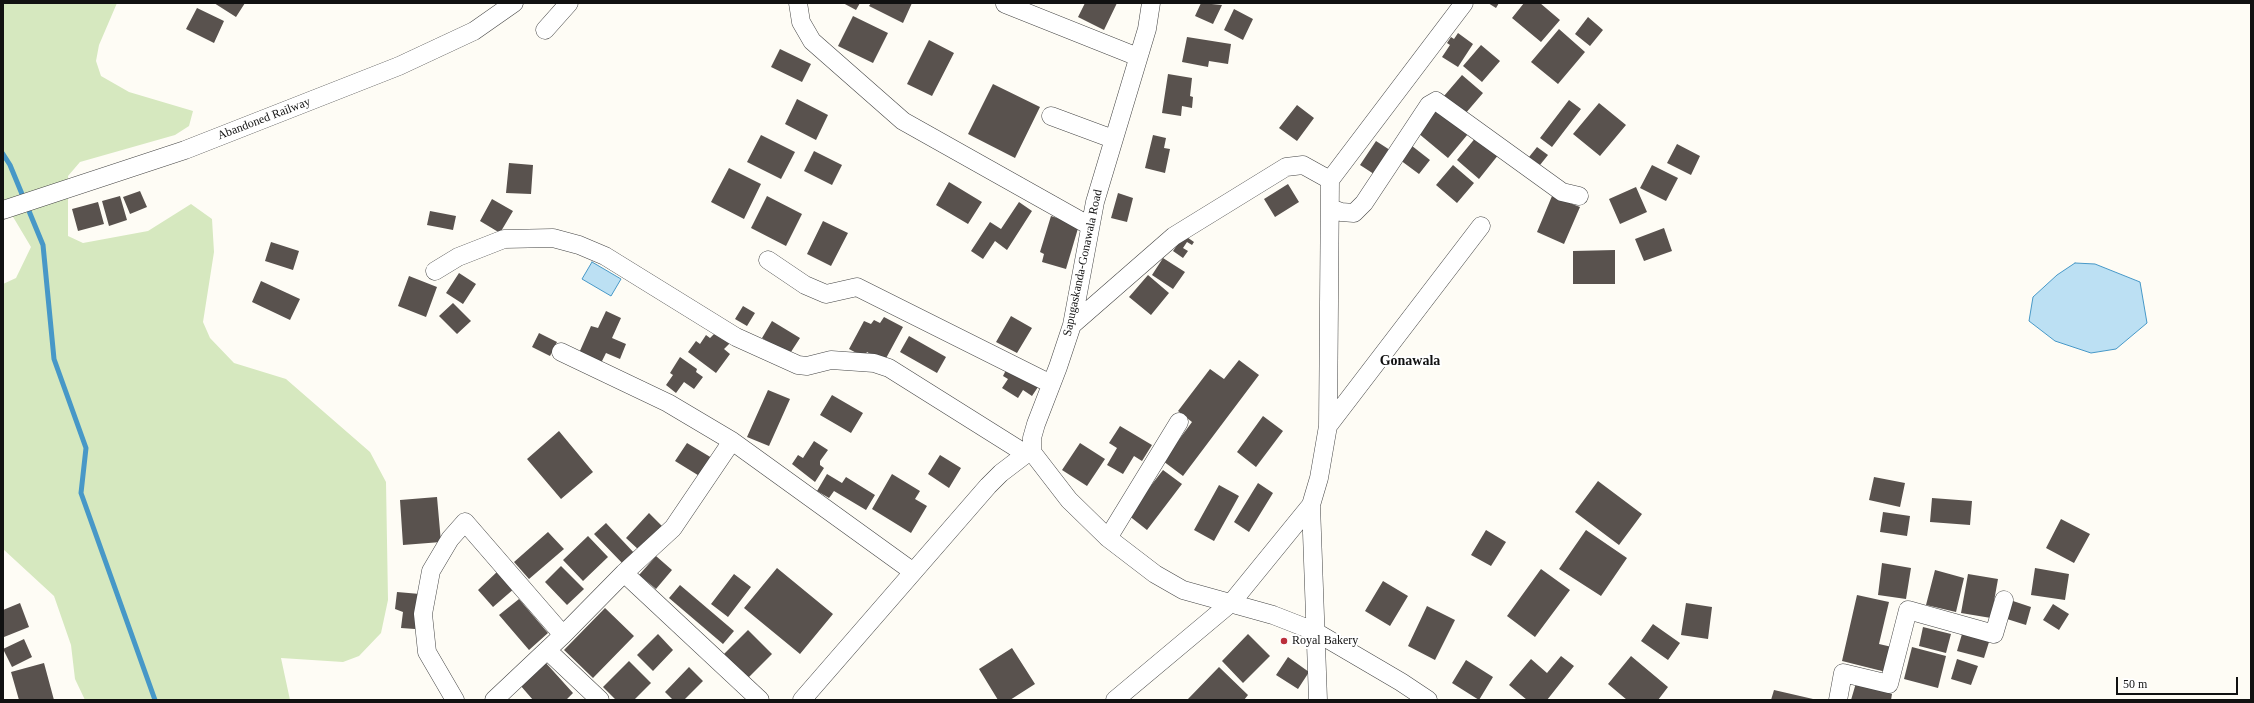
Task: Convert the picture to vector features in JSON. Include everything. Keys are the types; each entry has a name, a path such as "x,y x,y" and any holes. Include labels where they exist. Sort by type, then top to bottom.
{"street":[{"name":"Abandoned Railway","path":"3,210 185,150 399,66 474,31 514,3"},
{"path":"544,30 569,3"},
{"path":"798,3 801,22 812,41 903,121 1090,226"},
{"name":"Sapugaskanda-Gonawala Road","path":"1029,453 1033,433 1072,325 1090,226 1113,139 1138,57 1151,3"},
{"path":"1318,700 1314,632 1311,506 1319,478 1328,426 1330,180 1464,3"},
{"path":"1005,4 1138,57"},
{"path":"1330,208 1341,212 1354,213 1364,203 1429,105 1436,101 1562,192 1579,196"},
{"path":"1051,116 1113,139"},
{"path":"1072,325 1174,236 1286,167 1303,165 1330,180"},
{"path":"1328,426 1481,226"},
{"path":"435,271 458,257 504,239 554,238 579,245 605,256 736,337 798,365 807,366 830,360 874,363 889,368 1029,453 1069,500 1108,538 1139,564 1171,584 1273,615 1314,632 1401,682 1428,700"},
{"path":"768,260 805,285 826,294 857,287 1051,384"},
{"path":"561,352 668,403 732,441 912,571"},
{"path":"1108,538 1179,422"},
{"path":"494,700 563,635 624,572 673,528 732,441"},
{"path":"802,700 912,571 1001,473 1029,453"},
{"path":"1115,700 1232,602 1311,506"},
{"path":"455,700 427,652 423,614 431,571 450,539 465,522 563,635"},
{"path":"624,572 760,700"},
{"path":"1838,700 1843,673 1889,684 1908,610 1994,634 2004,600"},
{"path":"547,650 600,700"}],"green space":[{"path":"3,3 117,3 99,45 96,61 101,76 129,92 193,111 189,126 175,135 80,162 68,176 68,236 83,243 148,231 191,204 212,219 214,252 203,322 210,338 234,363 286,379 370,452 386,482 388,600 381,633 359,656 343,662 281,658 290,700 85,700 75,679 71,645 54,596 3,549 3,284 16,278 31,247 3,200"}],"water":[{"path":"592,262 621,279 611,296 582,279"},
{"path":"2075,263 2095,264 2140,282 2147,323 2116,349 2091,353 2055,341 2029,321 2033,297 2057,275"}],"building":[{"path":"214,3 245,3 236,17"},
{"path":"843,3 860,3 856,10"},
{"path":"871,3 912,3 903,23 869,6"},
{"path":"1085,3 1117,3 1104,30 1078,17"},
{"path":"1201,3 1222,5 1213,24 1195,16"},
{"path":"1488,3 1499,3 1496,8"},
{"path":"1524,3 1540,3 1560,20 1541,42 1512,18"},
{"path":"197,8 224,21 214,43 186,29"},
{"path":"1234,9 1253,19 1243,40 1224,30"},
{"path":"853,16 888,33 873,63 838,46"},
{"path":"1588,17 1603,30 1590,46 1575,34"},
{"path":"1559,29 1585,52 1558,84 1531,62"},
{"path":"1458,33 1473,44 1458,67 1442,57 1450,45 1447,43 1451,37 1454,39"},
{"path":"1187,37 1231,44 1228,64 1209,61 1208,67 1182,62"},
{"path":"929,40 954,53 932,96 907,84"},
{"path":"1481,45 1500,61 1482,82 1463,66"},
{"path":"780,49 811,64 802,82 771,67"},
{"path":"1168,74 1192,78 1190,96 1193,97 1192,108 1182,106 1181,116 1162,113"},
{"path":"1462,75 1483,93 1465,114 1444,96"},
{"path":"993,84 1040,107 1015,158 968,134"},
{"path":"797,99 828,115 816,140 785,124"},
{"path":"1569,100 1581,109 1552,147 1540,138"},
{"path":"1599,103 1626,125 1600,156 1573,134"},
{"path":"1297,105 1314,118 1297,141 1279,128"},
{"path":"1438,109 1468,134 1448,158 1418,133"},
{"path":"761,135 795,152 781,179 747,162"},
{"path":"1153,135 1166,138 1164,148 1170,149 1165,173 1145,168"},
{"path":"1477,136 1499,154 1479,179 1457,160"},
{"path":"1376,141 1393,152 1377,176 1360,165"},
{"path":"1407,142 1430,160 1419,174 1396,157"},
{"path":"1677,144 1700,156 1691,175 1667,163"},
{"path":"1537,147 1548,155 1540,165 1529,157"},
{"path":"814,151 842,165 832,185 804,171"},
{"path":"509,163 533,165 531,194 506,193"},
{"path":"1453,165 1474,183 1457,203 1436,185"},
{"path":"1652,165 1678,178 1666,201 1640,188"},
{"path":"729,168 761,184 744,219 711,202"},
{"path":"949,182 982,202 968,224 936,205"},
{"path":"1288,184 1299,202 1275,217 1264,199"},
{"path":"1636,187 1647,212 1620,224 1609,199"},
{"path":"140,191 147,207 130,214 123,197"},
{"path":"1118,193 1133,198 1127,222 1111,218"},
{"path":"120,196 127,220 109,226 102,201"},
{"path":"767,196 802,214 786,246 751,228"},
{"path":"1552,196 1580,207 1564,244 1537,232"},
{"path":"492,199 513,211 500,233 480,221"},
{"path":"98,202 104,224 78,231 72,209"},
{"path":"1019,202 1032,211 1007,250 995,241 983,259 971,251 990,222 1001,229"},
{"path":"430,211 456,216 453,230 427,225"},
{"path":"1051,216 1079,225 1066,269 1042,262 1044,254 1040,252"},
{"path":"823,221 848,233 831,266 807,254"},
{"path":"1664,228 1672,251 1644,261 1635,239"},
{"path":"1184,235 1194,242 1192,245 1187,242 1183,248 1188,251 1183,258 1173,251"},
{"path":"271,242 299,251 293,270 265,261"},
{"path":"1615,250 1615,284 1573,284 1573,251"},
{"path":"1163,258 1185,272 1173,289 1152,275"},
{"path":"459,273 476,284 463,304 446,293"},
{"path":"1148,275 1169,293 1151,315 1129,297"},
{"path":"409,276 437,287 426,317 398,306"},
{"path":"261,281 300,299 290,320 252,302"},
{"path":"453,303 471,321 457,334 439,316"},
{"path":"743,306 755,313 747,326 735,319"},
{"path":"606,311 621,318 612,338 626,344 620,359 606,353 601,363 579,353 591,326 598,328"},
{"path":"1011,316 1032,328 1017,353 996,342"},
{"path":"884,317 903,327 884,362 867,352 864,357 849,349 864,321 871,324 874,320 880,323"},
{"path":"772,321 800,338 789,355 762,338"},
{"path":"716,332 730,343 724,349 730,354 716,373 688,352 696,341 700,344 706,335 710,338"},
{"path":"539,333 557,342 550,356 532,347"},
{"path":"909,336 946,357 937,373 900,352"},
{"path":"680,357 697,369 696,372 703,377 694,389 684,382 676,393 666,385 673,375 670,373"},
{"path":"1239,360 1259,375 1183,476 1163,461 1192,422 1178,411 1210,369 1224,379"},
{"path":"1007,368 1038,387 1032,396 1023,390 1018,398 1002,388 1008,379 1003,376"},
{"path":"768,390 790,399 769,446 747,437"},
{"path":"832,395 863,413 851,433 820,415"},
{"path":"1263,416 1283,431 1256,467 1237,452"},
{"path":"1120,426 1152,445 1142,461 1134,456 1123,474 1107,465 1117,448 1109,443"},
{"path":"559,431 593,472 561,499 527,459"},
{"path":"814,441 828,450 820,461 820,465 824,468 815,482 792,464 798,455 803,458"},
{"path":"687,443 712,458 701,477 675,461"},
{"path":"1080,443 1105,459 1087,486 1062,470"},
{"path":"940,455 961,468 949,488 928,474"},
{"path":"1163,470 1182,484 1147,530 1128,515"},
{"path":"827,474 842,483 846,477 875,495 866,510 834,491 829,498 817,491"},
{"path":"892,474 920,491 915,499 927,506 911,533 872,509"},
{"path":"1874,477 1905,483 1900,507 1869,500"},
{"path":"1598,481 1642,514 1619,545 1575,512"},
{"path":"1258,483 1273,493 1249,532 1234,522"},
{"path":"1219,485 1239,496 1214,541 1194,530"},
{"path":"437,497 441,542 403,545 400,500"},
{"path":"1932,498 1972,501 1970,525 1930,522"},
{"path":"1883,512 1910,516 1907,536 1880,532"},
{"path":"649,513 663,527 640,551 626,538"},
{"path":"2061,519 2090,534 2074,563 2046,548"},
{"path":"606,523 636,555 624,565 594,534"},
{"path":"1486,530 1506,542 1491,566 1471,555"},
{"path":"1586,530 1627,558 1601,596 1559,569"},
{"path":"548,532 564,549 529,579 514,562"},
{"path":"588,536 608,557 583,581 563,560"},
{"path":"656,556 672,570 656,589 639,575"},
{"path":"1882,563 1911,568 1906,599 1878,595"},
{"path":"561,566 584,589 567,605 545,582"},
{"path":"777,568 833,614 800,654 744,608"},
{"path":"2035,568 2069,574 2065,600 2031,595"},
{"path":"1541,569 1570,590 1535,637 1507,616"},
{"path":"499,570 515,588 493,607 478,590"},
{"path":"1935,570 1964,578 1956,612 1926,605"},
{"path":"734,574 751,587 728,617 711,604"},
{"path":"1968,574 1998,579 1991,618 1961,613"},
{"path":"1383,581 1408,596 1390,626 1365,611"},
{"path":"680,585 734,631 723,644 669,598"},
{"path":"397,592 420,594 415,629 401,628 403,612 395,609"},
{"path":"1857,595 1889,602 1879,644 1892,647 1886,672 1842,661"},
{"path":"519,599 548,633 529,650 499,615"},
{"path":"2013,601 2031,607 2026,625 2007,619"},
{"path":"20,603 29,627 4,637 3,610"},
{"path":"1686,603 1712,607 1708,639 1681,635"},
{"path":"2053,604 2069,614 2059,630 2043,620"},
{"path":"1427,606 1455,620 1435,660 1408,646"},
{"path":"605,608 634,636 593,678 564,650"},
{"path":"1653,624 1680,643 1668,660 1641,641"},
{"path":"1923,627 1951,634 1946,653 1919,646"},
{"path":"748,630 772,654 746,680 722,656"},
{"path":"658,634 673,650 653,671 637,655"},
{"path":"1248,634 1270,656 1243,683 1222,661"},
{"path":"1962,634 1989,642 1984,658 1957,651"},
{"path":"24,639 32,657 12,667 3,649"},
{"path":"1912,647 1946,656 1938,688 1904,679"},
{"path":"1012,648 1035,684 1010,700 998,700 979,669"},
{"path":"1561,656 1574,666 1547,700 1527,700 1509,685 1531,659 1547,673"},
{"path":"1631,656 1668,687 1658,700 1627,700 1608,684"},
{"path":"1288,657 1309,672 1298,689 1276,675"},
{"path":"1957,659 1978,666 1971,685 1951,679"},
{"path":"1466,660 1493,677 1479,700 1452,683"},
{"path":"629,661 651,683 634,700 616,700 603,687"},
{"path":"545,662 573,693 566,700 533,700 520,685"},
{"path":"44,663 54,700 19,700 11,672"},
{"path":"689,667 703,681 684,700 673,700 665,692"},
{"path":"1219,667 1248,695 1244,700 1187,700"},
{"path":"1856,683 1892,694 1891,700 1851,700"},
{"path":"1774,690 1813,699 1813,700 1771,700"}],"waterway":[{"path":"3,154 10,165 43,245 54,359 86,448 81,493 155,700"}],"place":[{"name":"Royal Bakery","path":"1284,641"}],"district":[{"name":"Gonawala","path":"1410,361"}]}
